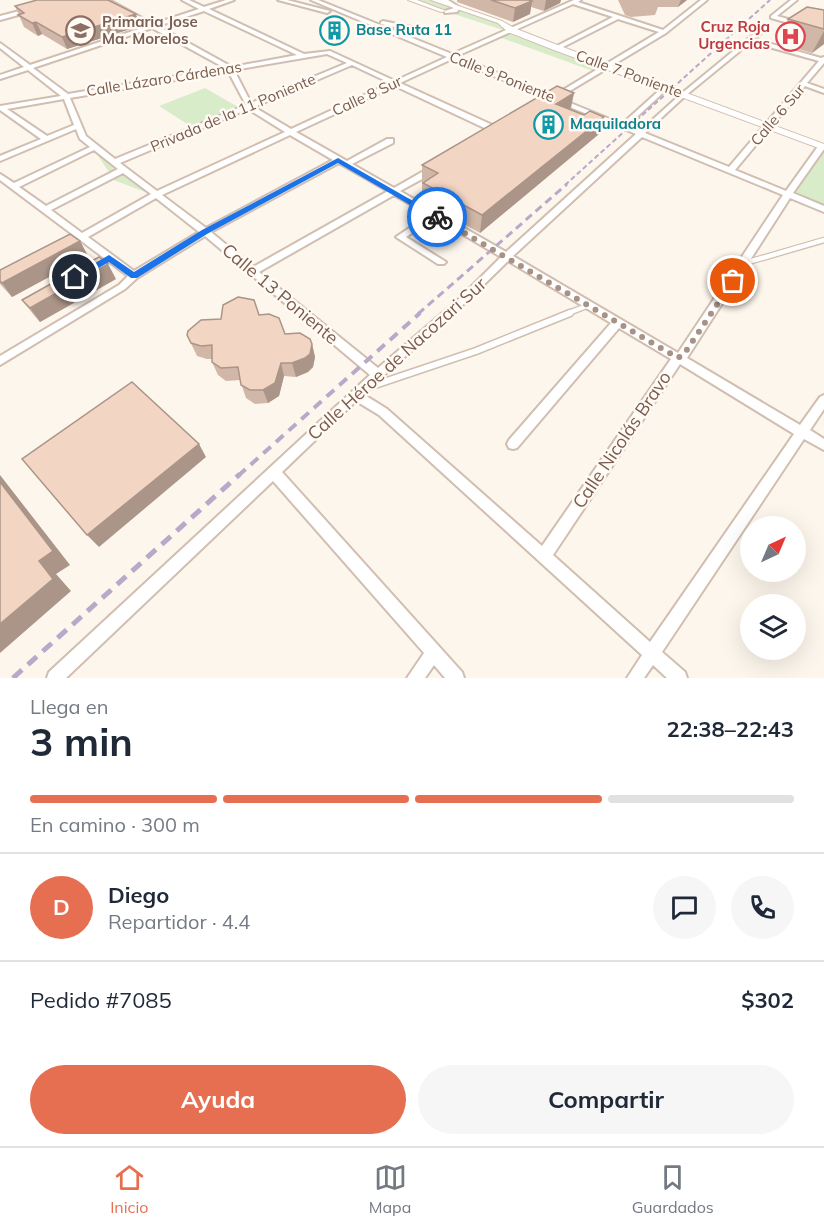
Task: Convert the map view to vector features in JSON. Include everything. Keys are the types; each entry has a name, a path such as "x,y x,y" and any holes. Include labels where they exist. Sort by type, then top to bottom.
{"main road":[{"name":"Calle 7 Poniente","path":"411,0 557,48 823,147"},
{"name":"Calle 7 Poniente","path":"434,0 500,22 509,31"}],"street":[{"path":"105,0 230,68 250,106 290,132 507,256 824,445"},
{"path":"185,0 303,56"},
{"path":"0,77 231,0"},
{"path":"281,0 416,30"},
{"name":"Calle 9 Poniente","path":"314,0 824,208"},
{"path":"444,0 457,8 447,12"},
{"path":"566,0 576,1 664,32"},
{"path":"543,103 664,32 704,0"},
{"path":"794,0 773,17 824,31"},
{"name":"Calle 8 Sur","path":"82,237 157,194 576,1"},
{"path":"0,18 34,9"},
{"path":"534,12 543,15"},
{"path":"557,48 617,17"},
{"name":"Calle Héroe de Nacozari Sur","path":"55,678 358,392 463,300 507,256 683,95 762,30"},
{"path":"750,40 824,60"},
{"name":"Calle 13 Poniente","path":"0,45 66,96 83,137 205,232 378,375"},
{"name":"Calle Lázaro Cárdenas","path":"1,108 327,52 352,63"},
{"name":"Calle 6 Sur","path":"731,170 824,60"},
{"path":"352,63 496,130"},
{"name":"Privada de la 11 Poniente","path":"115,162 352,63"},
{"path":"804,84 824,91"},
{"path":"622,127 665,88"},
{"path":"1,108 46,139"},
{"path":"486,136 506,125"},
{"path":"0,159 78,126"},
{"path":"0,361 122,287 134,276 205,232 342,162 390,141"},
{"path":"14,186 95,147"},
{"name":"Calle Nicolás Bravo","path":"544,556 678,358 684,354 788,194 823,147"},
{"path":"253,271 395,193 435,168"},
{"path":"44,210 124,169"},
{"path":"0,176 82,237 104,261 134,276"},
{"path":"434,216 400,237 441,262"},
{"path":"513,444 618,322"},
{"path":"358,392 679,678"},
{"path":"635,678 824,400"},
{"path":"274,473 456,678"},
{"path":"415,678 433,652"}],"lane":[{"path":"745,263 824,240"},
{"path":"358,392 476,351 589,305"}],"green space":[{"path":"411,0 433,0 510,28 506,31"},
{"path":"511,31 603,65 593,71 499,37"},
{"path":"205,88 238,107 192,127 159,106"},
{"path":"824,149 824,206 792,194"},
{"path":"94,150 153,195 111,179 111,175"}],"building":[{"path":"37,0 108,0 136,14 62,37 18,15 24,13 15,6"},
{"path":"491,0 529,0 532,1 515,8"},
{"path":"807,7 824,10 824,29 788,19"},
{"path":"557,86 574,93 556,104 584,115 590,111 604,117 482,215 423,183 438,173 422,165"},
{"path":"70,234 80,241 2,283 0,281 0,270"},
{"path":"99,257 108,264 30,308 22,300"},
{"path":"238,297 254,300 259,315 269,314 279,318 285,334 300,333 310,339 312,344 310,354 305,358 292,363 281,363 275,383 263,390 250,390 241,385 238,367 221,368 212,362 212,345 201,346 191,343 187,335 188,331 201,320 221,319 223,305"},
{"path":"132,382 199,444 87,535 22,459"},
{"path":"0,482 53,551 39,561 53,579 0,624"}],"railway":[{"path":"565,185 770,0"},
{"path":"418,314 567,184"},
{"path":"238,476 420,313"},
{"path":"13,678 240,474"}],"way so far":[{"path":"437,217 678,358 684,354 733,281"}],"place":[{"name":"Base Ruta 11","path":"335,30"},
{"name":"Primaria Jose Ma. Morelos","path":"81,31"},
{"name":"Cruz Roja Urgencias","path":"791,36"},
{"name":"Maquiladora","path":"549,124"}],"route":[{"path":"75,277 109,258 134,276 205,232 338,160 437,217"}]}
